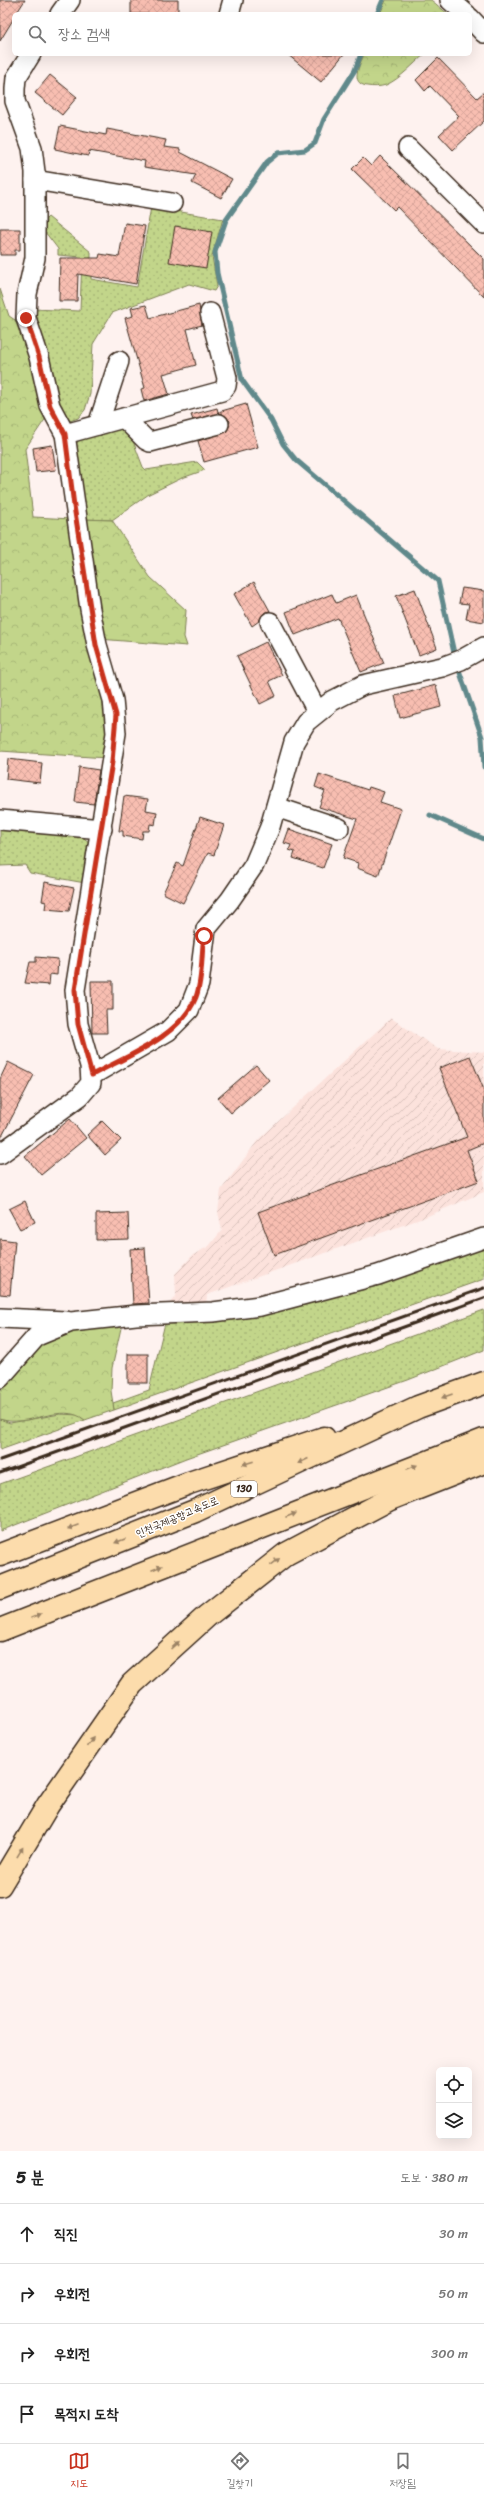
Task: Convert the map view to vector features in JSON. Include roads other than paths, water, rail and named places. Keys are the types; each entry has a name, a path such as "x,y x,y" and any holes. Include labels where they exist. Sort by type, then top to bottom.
{"highway":[{"name":"인천국제공항고속도로","path":"0,1588 195,1511 418,1407 484,1383"},
{"path":"0,1555 188,1482 418,1407"},
{"path":"0,1630 484,1440"},
{"path":"0,1885 48,1805 132,1684 207,1616 286,1554 390,1499 484,1462"}],"street":[{"path":"61,12 70,0"},
{"path":"230,12 233,0"},
{"path":"450,0 464,12"},
{"path":"472,20 484,33"},
{"path":"0,1154 80,1096 91,1083 92,1075 78,1024 75,990 102,830 112,762 116,715 95,638 65,434 50,406 39,357 26,318 27,294 35,258 35,180 32,148 15,101 15,89 16,78 30,56"},
{"path":"408,148 484,224"},
{"path":"35,180 172,203"},
{"path":"65,434 222,391 226,386 227,378 210,313"},
{"path":"98,425 119,361"},
{"path":"124,418 146,440 150,442 219,424"},
{"path":"270,622 317,711"},
{"path":"92,1075 168,1031 189,1010 199,984 206,929 230,900 254,865 276,807 294,742 306,722 317,711 347,692 363,685 442,667 461,660 484,647"},
{"path":"276,807 339,828"},
{"path":"0,820 102,830"},
{"path":"0,1318 71,1322 136,1315 213,1312 260,1306 378,1275 484,1238"},
{"path":"0,1378 37,1336 71,1322"}],"waterway":[{"path":"378,12 383,0"},
{"path":"360,56 355,70 324,119 315,143 305,150 278,153 267,162 226,220 215,252 217,273 242,380 271,420 283,444 296,460 438,581 454,653"},
{"path":"459,670 482,737 484,767"},
{"path":"430,815 484,839"}],"railway":[{"path":"0,1460 484,1288"},
{"path":"0,1473 484,1298"}]}
